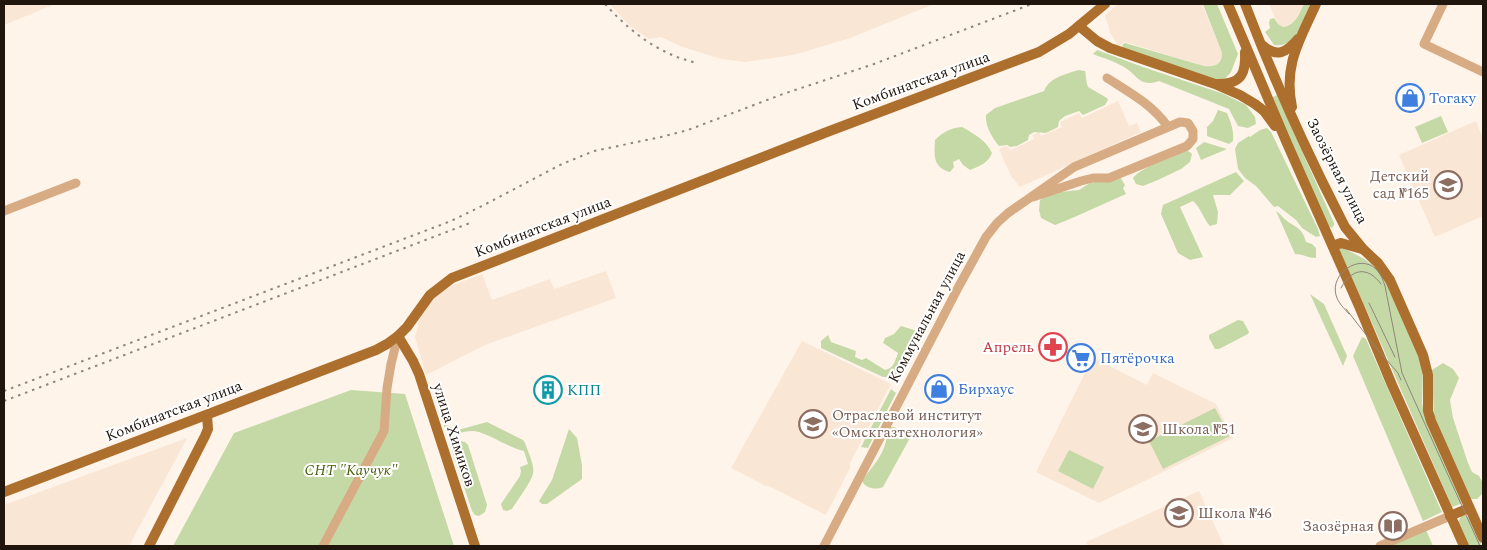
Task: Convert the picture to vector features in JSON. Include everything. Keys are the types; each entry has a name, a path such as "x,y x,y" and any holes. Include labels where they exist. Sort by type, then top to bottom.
{"main road":[{"name":"Комбинатская улица","path":"4,492 376,350 398,336 407,327 430,295 452,278 827,132 1030,56 1054,44 1105,4"},
{"name":"Заозёрная улица","path":"1228,4 1286,141 1464,546"},
{"name":"Заозёрная улица","path":"1245,4 1296,125 1341,219 1362,249 1378,264 1390,280 1423,355 1428,375 1428,411 1431,421 1483,538"},
{"path":"1296,125 1291,103 1289,75 1291,62 1316,4"},
{"path":"1079,26 1097,41 1110,48 1215,84 1240,95 1264,112 1286,141"},
{"path":"1261,44 1272,52 1284,52 1302,35"},
{"path":"1215,84 1232,82 1244,72 1246,64 1244,44"},
{"path":"1324,227 1329,231 1338,229 1341,219"},
{"path":"1333,246 1341,243 1362,249"},
{"name":"улица Химиков","path":"398,336 419,374 475,546"},
{"path":"149,546 205,436 208,429 207,415"},
{"path":"1450,516 1469,508"}],"street":[{"path":"1443,4 1424,44 1483,72"},
{"path":"1106,78 1146,104 1162,118 1168,127"},
{"name":"Коммунальная улица","path":"824,546 971,262 997,223 1008,213 1074,167 1180,122 1188,123 1193,131 1193,139 1187,146 1109,178 1087,180 1032,197"},
{"path":"4,210 76,183"},
{"path":"323,546 384,431 387,388 398,336"},
{"path":"1380,546 1450,516"}],"shaded area":[{"path":"4,4 55,4 4,25"},
{"path":"610,4 934,4 850,38 793,55 745,62 721,59 680,46 661,37 649,39 629,25"},
{"path":"1118,4 1202,4 1222,53 1221,61 1212,67 1204,66 1125,42 1118,46 1110,32 1105,15"},
{"path":"1269,4 1304,4 1295,21 1289,27 1283,27 1278,24"},
{"path":"1118,101 1129,126 1137,123 1141,132 1020,187 1011,176 999,149 1006,146 1011,150 1034,139 1032,135 1039,132 1041,136 1062,127 1060,122 1079,113 1082,118"},
{"name":"Детский сад №165","path":"1476,121 1483,138 1483,216 1435,237 1399,155"},
{"path":"606,271 616,298 485,345 426,375 415,337 420,318 438,291 482,274 492,300 550,279 554,289"},
{"name":"Отраслевой институт «Омскгазтехнология»","path":"802,341 891,384 850,463 850,468 826,515 731,468"},
{"name":"Школа №51","path":"1096,359 1147,385 1153,373 1216,404 1233,438 1099,503 1036,472 1087,369 1093,366"},
{"path":"187,438 129,546 4,546 4,505"},
{"name":"Школа №46","path":"1199,491 1224,546 1088,546 1086,542"}],"green space":[{"path":"1203,4 1217,4 1238,54 1231,72 1225,79 1215,80 1124,49 1122,45 1125,43 1204,66 1219,63 1222,53"},
{"path":"1304,4 1311,4 1294,38 1288,43 1274,45 1265,32 1270,28 1270,19 1274,18 1283,27 1287,26 1296,19"},
{"path":"1097,50 1224,94 1246,105 1255,117 1256,124 1248,128 1238,126 1229,109 1159,81 1152,83 1143,82 1129,70 1093,54"},
{"path":"1078,70 1085,71 1088,87 1107,98 1108,100 1105,105 1083,115 1079,111 1065,116 1059,121 1058,127 1046,133 1034,132 1029,135 1028,140 1017,146 999,146 988,127 986,115 995,108 1044,91 1054,80"},
{"path":"1277,95 1334,223 1332,228 1328,226 1271,98"},
{"path":"1218,110 1227,113 1231,123 1233,141 1229,144 1207,136 1207,127 1213,121"},
{"path":"1441,116 1448,132 1422,143 1415,127"},
{"path":"962,127 983,141 992,153 986,162 970,170 959,159 953,162 954,167 950,172 944,170 936,160 935,140 947,131"},
{"path":"1267,128 1271,132 1320,236 1316,237 1302,228 1296,220 1278,206 1274,207 1238,169 1235,149 1238,143"},
{"path":"1204,142 1227,149 1201,160 1196,148"},
{"path":"1187,150 1192,154 1190,162 1181,169 1143,186 1136,184 1133,178 1144,169"},
{"path":"1236,172 1244,181 1230,195 1213,195 1218,212 1217,224 1210,226 1193,201 1180,207 1203,257 1190,260 1178,253 1161,214 1163,205"},
{"path":"1120,177 1125,185 1123,188 1126,194 1055,225 1041,218 1039,210 1040,200 1051,193 1079,190 1090,183"},
{"path":"1276,211 1298,228 1306,242 1316,248 1316,258 1295,254"},
{"path":"1340,247 1368,262 1382,274 1418,353 1423,369 1422,403 1424,414 1463,503 1452,507 1338,248"},
{"path":"1310,294 1324,304 1347,356 1343,366"},
{"path":"1238,320 1243,321 1249,332 1248,334 1219,349 1215,349 1209,335"},
{"path":"901,326 924,333 902,375 883,377 821,348 821,341 828,335 831,342 856,351 855,357 862,360 866,358 885,370 892,366 898,353 883,343 885,338 894,334"},
{"path":"1362,337 1366,339 1442,512 1423,521 1353,356"},
{"path":"1443,363 1453,369 1459,378 1450,400 1453,418 1468,463 1472,472 1479,476 1483,483 1483,493 1477,499 1471,499 1434,418 1432,370"},
{"path":"891,389 896,393 868,448 861,447"},
{"name":"СНТ \"Каучук\"","path":"351,390 405,394 454,546 173,546 234,433"},
{"path":"1215,408 1230,436 1163,469 1149,441"},
{"path":"487,422 523,440 532,463 533,474 530,482 512,509 507,511 503,510 501,504 520,476 520,467 528,464 524,451 479,432 458,433 444,427 446,425 458,430"},
{"path":"890,427 894,427 911,436 883,487 874,489 862,481 881,454"},
{"path":"569,429 577,438 582,465 582,479 547,504 542,504 539,501 552,480"},
{"path":"460,441 468,445 487,505 485,512 479,516 475,515 472,511 452,451 453,445"},
{"path":"1069,450 1104,467 1093,489 1058,471"},
{"path":"1465,515 1470,519 1482,546 1469,546 1458,522 1461,516"},
{"path":"1426,530 1433,546 1391,546 1391,545"}],"tram line":[{"path":"1349,314 1337,298 1335,287 1337,280 1347,268 1362,263 1369,265 1376,269 1383,279 1402,373 1480,546"},
{"path":"1341,288 1354,273 1360,272 1370,274 1381,284"},
{"path":"1369,303 1395,357"},
{"path":"1346,309 1398,373 1401,380"}],"railway":[{"path":"605,4 619,19 643,39 661,50 696,63"},
{"path":"4,391 451,221 562,164 594,151 688,130 783,94 874,64 1032,4"},
{"path":"4,401 470,223"}],"place":[{"name":"Тогаку","path":"1410,98"},
{"name":"Детский сад №165","path":"1448,185"},
{"name":"Апрель","path":"1053,347"},
{"name":"Пятёрочка","path":"1081,358"},
{"name":"Бирхаус","path":"939,389"},
{"name":"КПП","path":"548,390"},
{"name":"Отраслевой институт «Омскгазтехнология»","path":"813,424"},
{"name":"Школа №51","path":"1143,429"},
{"name":"Школа №46","path":"1179,513"},
{"name":"Заозёрная","path":"1393,526"}]}
